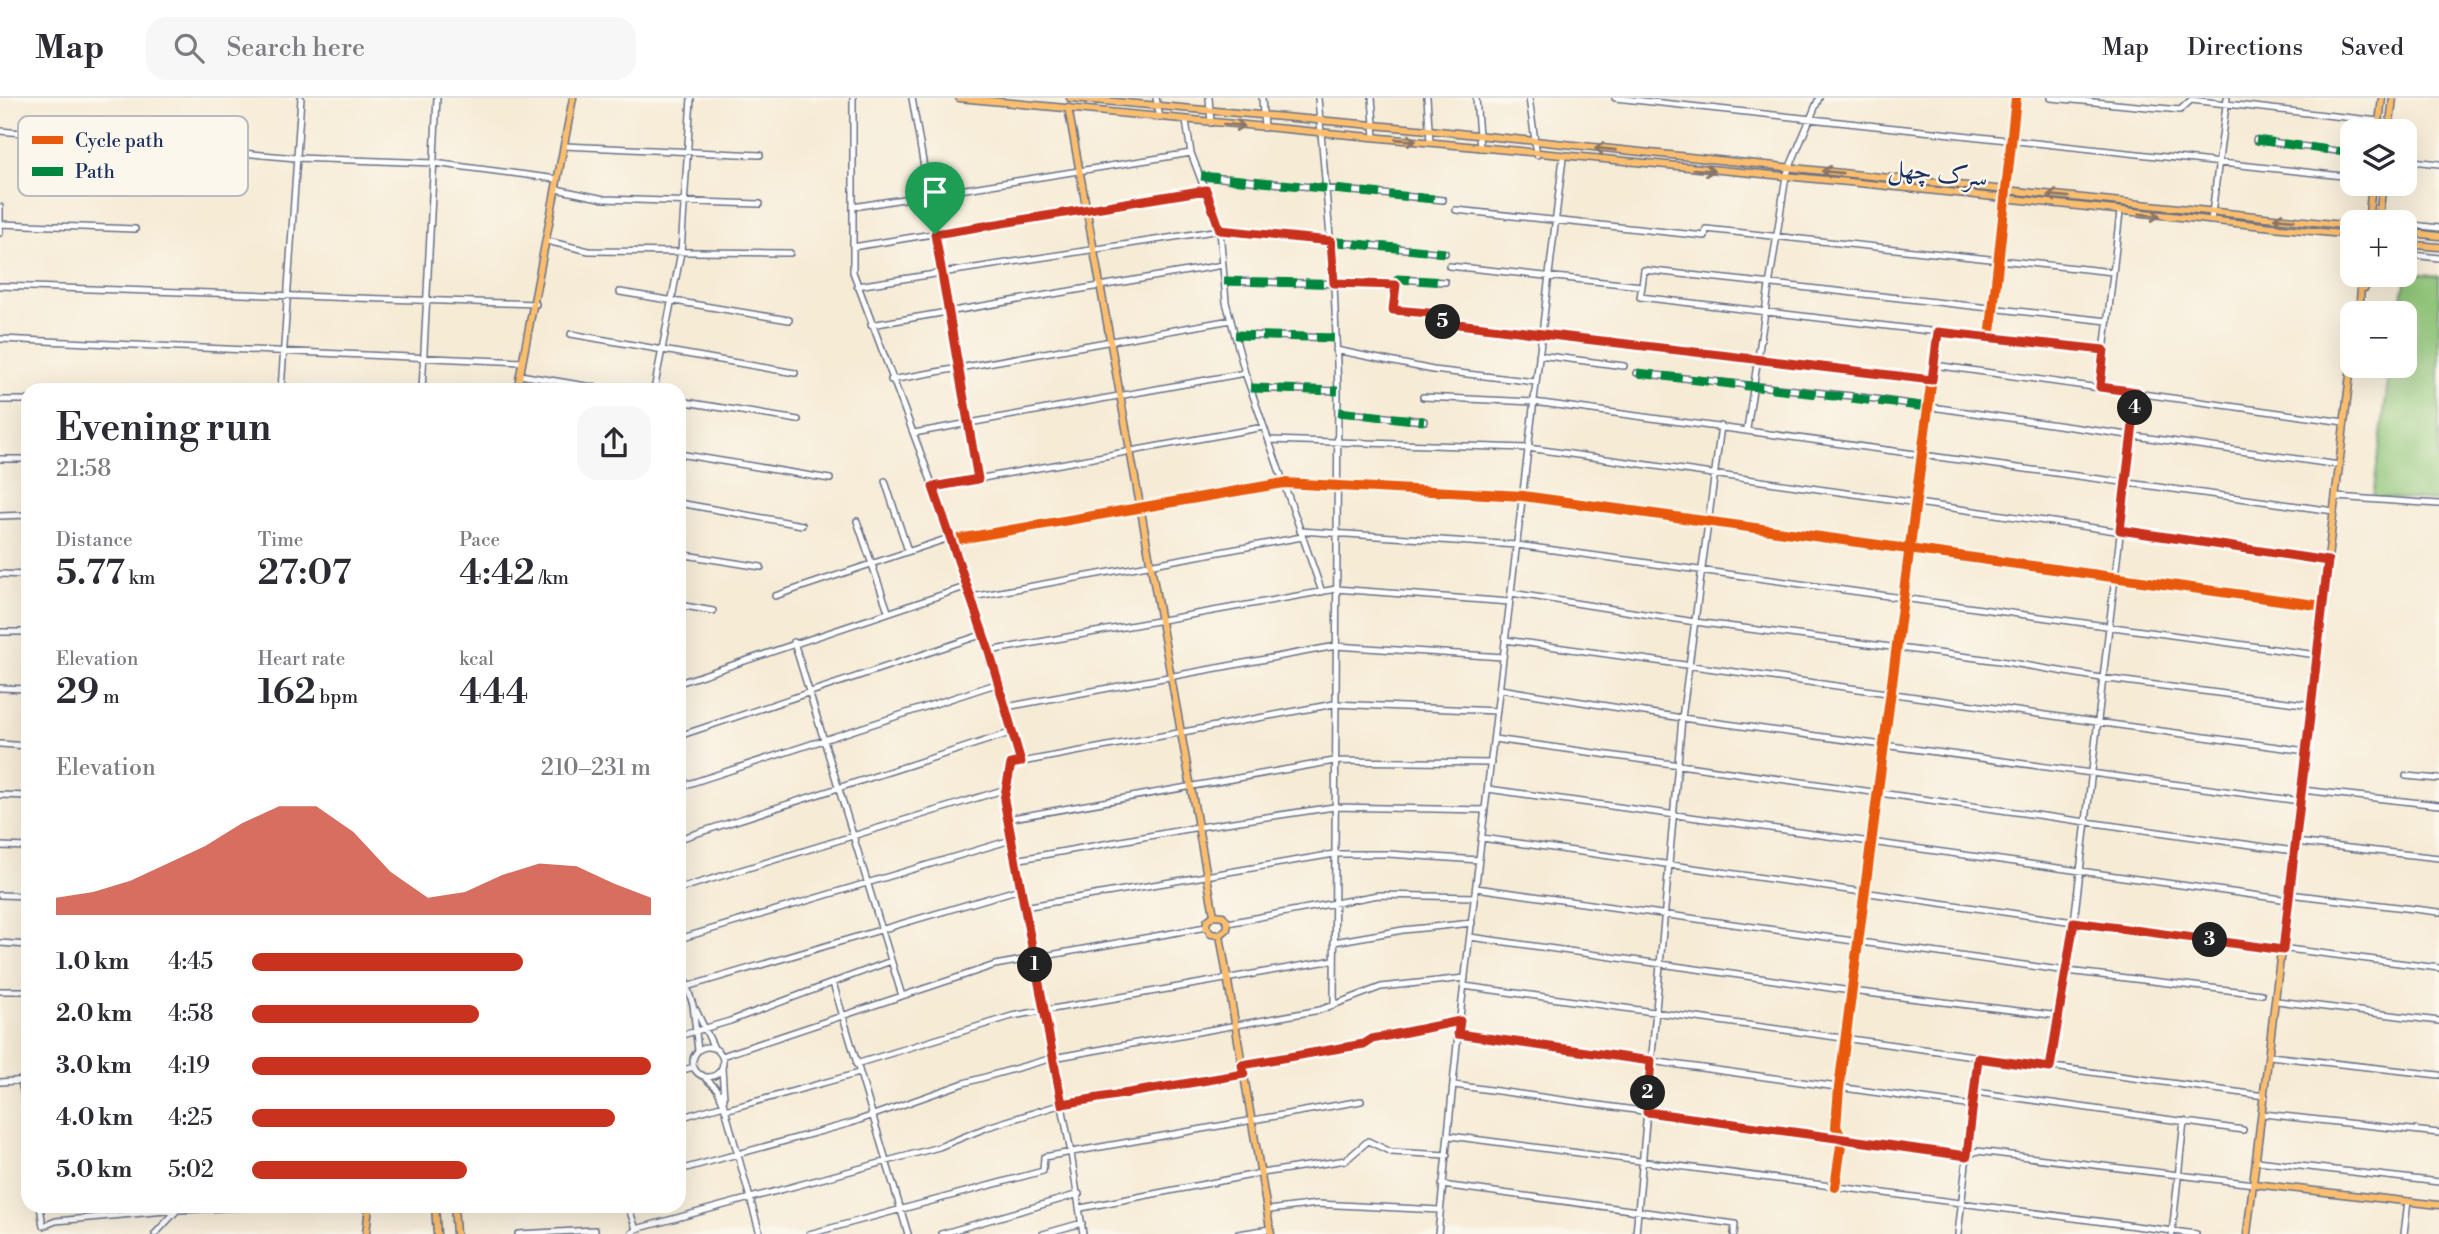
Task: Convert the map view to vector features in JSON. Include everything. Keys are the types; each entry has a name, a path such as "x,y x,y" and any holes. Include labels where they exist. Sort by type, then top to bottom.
{"main road":[{"path":"518,383 536,304 573,98"},
{"name":"سرک چهل","path":"959,98 1022,101 1069,109 1430,142 1563,158 1786,176 2340,234"},
{"path":"1214,915 1163,620 1109,343 1082,168 1068,98 1429,130 2212,212 2340,223"},
{"path":"2379,119 2382,98"},
{"path":"2390,119 2393,98"},
{"path":"2417,233 2439,236"},
{"path":"2417,245 2439,247"},
{"path":"2363,287 2363,293"},
{"path":"2361,301 2365,287"},
{"path":"2247,1234 2350,378"},
{"path":"1214,915 1223,916 1228,923 1225,932 1220,935 1212,934 1206,927 1207,921 1214,915"},
{"path":"1220,935 1271,1231"},
{"path":"2254,1184 2439,1205"},
{"path":"366,1234 368,1213"},
{"path":"436,1213 437,1234"},
{"path":"454,1213 456,1234"}],"street":[{"path":"282,383 301,98"},
{"path":"422,383 437,98"},
{"path":"656,383 681,252 691,98"},
{"path":"853,98 853,272 952,538 984,634 1021,762"},
{"path":"912,98 940,273 978,479"},
{"path":"1156,98 1160,118"},
{"path":"1209,98 1211,123"},
{"path":"1262,98 1264,128"},
{"path":"1318,98 1334,283 1339,442 1334,704 1334,1004"},
{"path":"1372,98 1375,138"},
{"path":"1427,98 1430,142"},
{"path":"1476,98 1480,148"},
{"path":"1529,98 1537,155"},
{"path":"1615,98 2012,143 2340,176"},
{"path":"1747,429 1786,176 1819,98"},
{"path":"1990,338 2016,98"},
{"path":"2051,98 2180,110 2191,100 2227,100 2365,119"},
{"path":"2211,221 2227,100"},
{"path":"1186,121 1191,153 1220,230 1224,281 1245,373 1322,592"},
{"path":"0,131 18,133"},
{"path":"2256,140 2340,151"},
{"path":"564,146 760,155"},
{"path":"853,207 1082,168 1191,153"},
{"path":"248,154 434,163 557,179"},
{"path":"1448,1234 1438,1233 1450,1136 1458,1034 1563,158"},
{"path":"2417,161 2439,164"},
{"path":"1201,176 1443,200"},
{"path":"556,188 604,199 760,204"},
{"path":"853,247 1206,190"},
{"path":"0,207 0,233"},
{"path":"1456,210 1705,236 1706,229 2113,272"},
{"path":"2100,387 2120,212"},
{"path":"0,223 135,229"},
{"path":"2417,225 2439,228"},
{"path":"857,286 1220,230 1445,253"},
{"path":"547,241 589,251 606,249 790,253"},
{"path":"2417,255 2439,258"},
{"path":"871,325 1223,265"},
{"path":"1449,266 1642,286"},
{"path":"2104,350 1640,297 1644,270 2108,321"},
{"path":"1445,282 1398,279 1393,310 1442,314 1441,322 1932,380"},
{"path":"1224,281 1396,285"},
{"path":"0,286 536,304"},
{"path":"620,292 789,320"},
{"path":"891,380 1231,320"},
{"path":"1835,1187 1842,1139 1836,1127 1839,1088 1938,332"},
{"path":"571,334 795,373"},
{"path":"1235,335 1336,338"},
{"path":"0,339 522,362"},
{"path":"1336,350 1433,370 1536,382"},
{"path":"1539,355 1623,366"},
{"path":"1934,365 2344,422"},
{"path":"914,433 1245,373"},
{"path":"1637,373 1928,407 2339,465"},
{"path":"520,375 568,383"},
{"path":"1251,388 1338,391"},
{"path":"2050,1068 2074,922 2077,873 2137,392"},
{"path":"1423,397 1534,402 1747,429 2334,512"},
{"path":"0,400 21,400"},
{"path":"686,402 798,420"},
{"path":"1338,412 1424,421"},
{"path":"1636,1234 1682,718 1721,426"},
{"path":"933,487 1264,427"},
{"path":"1269,440 1528,448 2328,561"},
{"path":"686,455 830,479"},
{"path":"0,459 21,459"},
{"path":"885,481 908,551"},
{"path":"775,596 952,538 1284,483 1523,496 2323,606"},
{"path":"2336,497 2439,504"},
{"path":"686,504 802,525"},
{"path":"0,516 21,515"},
{"path":"857,521 888,611"},
{"path":"972,597 1301,534 1336,534 1517,545 2317,655"},
{"path":"686,555 761,567"},
{"path":"0,574 21,575"},
{"path":"686,681 794,642 968,586"},
{"path":"989,651 1336,589 1510,602"},
{"path":"1511,593 1695,622 1897,647 2101,678 2311,705"},
{"path":"686,606 713,611"},
{"path":"0,632 21,632"},
{"path":"686,734 984,634"},
{"path":"1506,639 1689,667 2306,751"},
{"path":"794,642 902,996"},
{"path":"1006,707 1336,646 1503,657"},
{"path":"686,785 999,683"},
{"path":"0,688 21,689"},
{"path":"1500,689 1682,718 2090,770 2300,800"},
{"path":"1083,1234 1079,1194 1004,800 1011,764 1334,704 1497,711"},
{"path":"686,837 1013,732"},
{"path":"1494,739 2294,851"},
{"path":"0,744 21,746"},
{"path":"1007,819 1334,761 1491,763"},
{"path":"2406,776 2439,779"},
{"path":"686,887 1006,789"},
{"path":"1488,789 2077,873 2439,912"},
{"path":"2302,790 2439,805"},
{"path":"0,795 21,796"},
{"path":"1015,860 1199,827 1334,807 1485,810"},
{"path":"1482,838 2074,922 2439,968"},
{"path":"686,937 1011,840"},
{"path":"2295,842 2439,858"},
{"path":"0,846 21,847"},
{"path":"1024,907 1334,854 1388,854 1479,860"},
{"path":"1476,888 2067,971 2262,995"},
{"path":"687,987 1020,889"},
{"path":"0,895 21,896"},
{"path":"1228,923 1378,895 1475,897"},
{"path":"1334,942 1403,930 1472,923"},
{"path":"722,1056 995,965 1206,927"},
{"path":"1470,937 1852,991 2060,1016"},
{"path":"0,943 21,944"},
{"path":"856,1064 1013,1016 1334,960"},
{"path":"686,1034 833,984 891,961"},
{"path":"686,1168 852,1123 1053,1058 1320,1010 1381,987 1465,978"},
{"path":"686,984 714,1048 722,1056 725,1108"},
{"path":"833,984 908,1234"},
{"path":"1464,986 2265,1096"},
{"path":"0,991 21,991"},
{"path":"2277,1001 2439,1021"},
{"path":"693,1004 698,1051 694,1067"},
{"path":"1242,1065 1364,1044 1372,1039 1460,1021"},
{"path":"1458,1034 1973,1106"},
{"path":"698,1051 714,1048"},
{"path":"2270,1056 2439,1075"},
{"path":"1958,1234 1978,1058"},
{"path":"686,1069 694,1067"},
{"path":"694,1067 717,1089 725,1108 748,1199 760,1234"},
{"path":"702,1075 713,1076 722,1068"},
{"path":"686,1116 859,1073"},
{"path":"630,1213 634,1231 939,1147 988,1127 1062,1104 1244,1074"},
{"path":"0,1082 21,1080"},
{"path":"1454,1085 1967,1156 1978,1152 2254,1184"},
{"path":"1975,1092 2243,1130"},
{"path":"809,1234 1043,1171 1044,1157 1361,1101"},
{"path":"2263,1114 2439,1133"},
{"path":"2172,1233 2184,1121"},
{"path":"1450,1136 2172,1233 2196,1234"},
{"path":"1081,1208 1262,1173 1346,1160 1368,1141 1391,1152 1447,1155"},
{"path":"2257,1161 2439,1182"},
{"path":"1442,1185 1735,1224 1734,1234 1740,1234"},
{"path":"941,1234 1079,1194"},
{"path":"2404,1234 2408,1201"},
{"path":"1269,1210 1317,1204 1440,1210"},
{"path":"41,1213 42,1234"},
{"path":"43,1226 56,1221 132,1213"},
{"path":"155,1234 174,1213"},
{"path":"1043,1234 1082,1223"},
{"path":"518,1234 595,1230 595,1234"},
{"path":"1238,1234 1271,1231"}],"green space":[{"path":"2417,273 2439,276 2439,501 2373,497 2388,378 2417,378 2417,301 2401,301 2404,287 2417,287"}],"marked path":[{"path":"2256,140 2340,151"},
{"path":"1201,176 1443,200"},
{"path":"1220,230 1445,253"},
{"path":"1397,285 1398,279 1445,282"},
{"path":"1224,281 1397,285 1393,310 1442,314 1441,322 1542,333"},
{"path":"1235,335 1337,338"},
{"path":"1637,373 1928,407"},
{"path":"1251,388 1338,391"},
{"path":"1338,412 1424,421"}],"cycle path":[{"path":"1835,1187 1842,1139 1836,1127 1839,1088 1938,332 1990,338 2016,98"},
{"path":"953,540 1284,483 1523,496 2323,606"}],"route":[{"path":"1206,190 1220,230 1331,241 1334,283 1396,285 1393,310 1442,314 1441,322 1932,380 1938,332 2104,350 2100,387 2137,392 2120,530 2328,561 2283,950 2074,922 2050,1068 1978,1058 1967,1156 1647,1112 1651,1061 1458,1034 1460,1021 1372,1039 1364,1044 1242,1065 1244,1074 1062,1104 1004,800 1011,764 1021,762 989,651 933,487 978,479 935,234 1206,190"}]}
